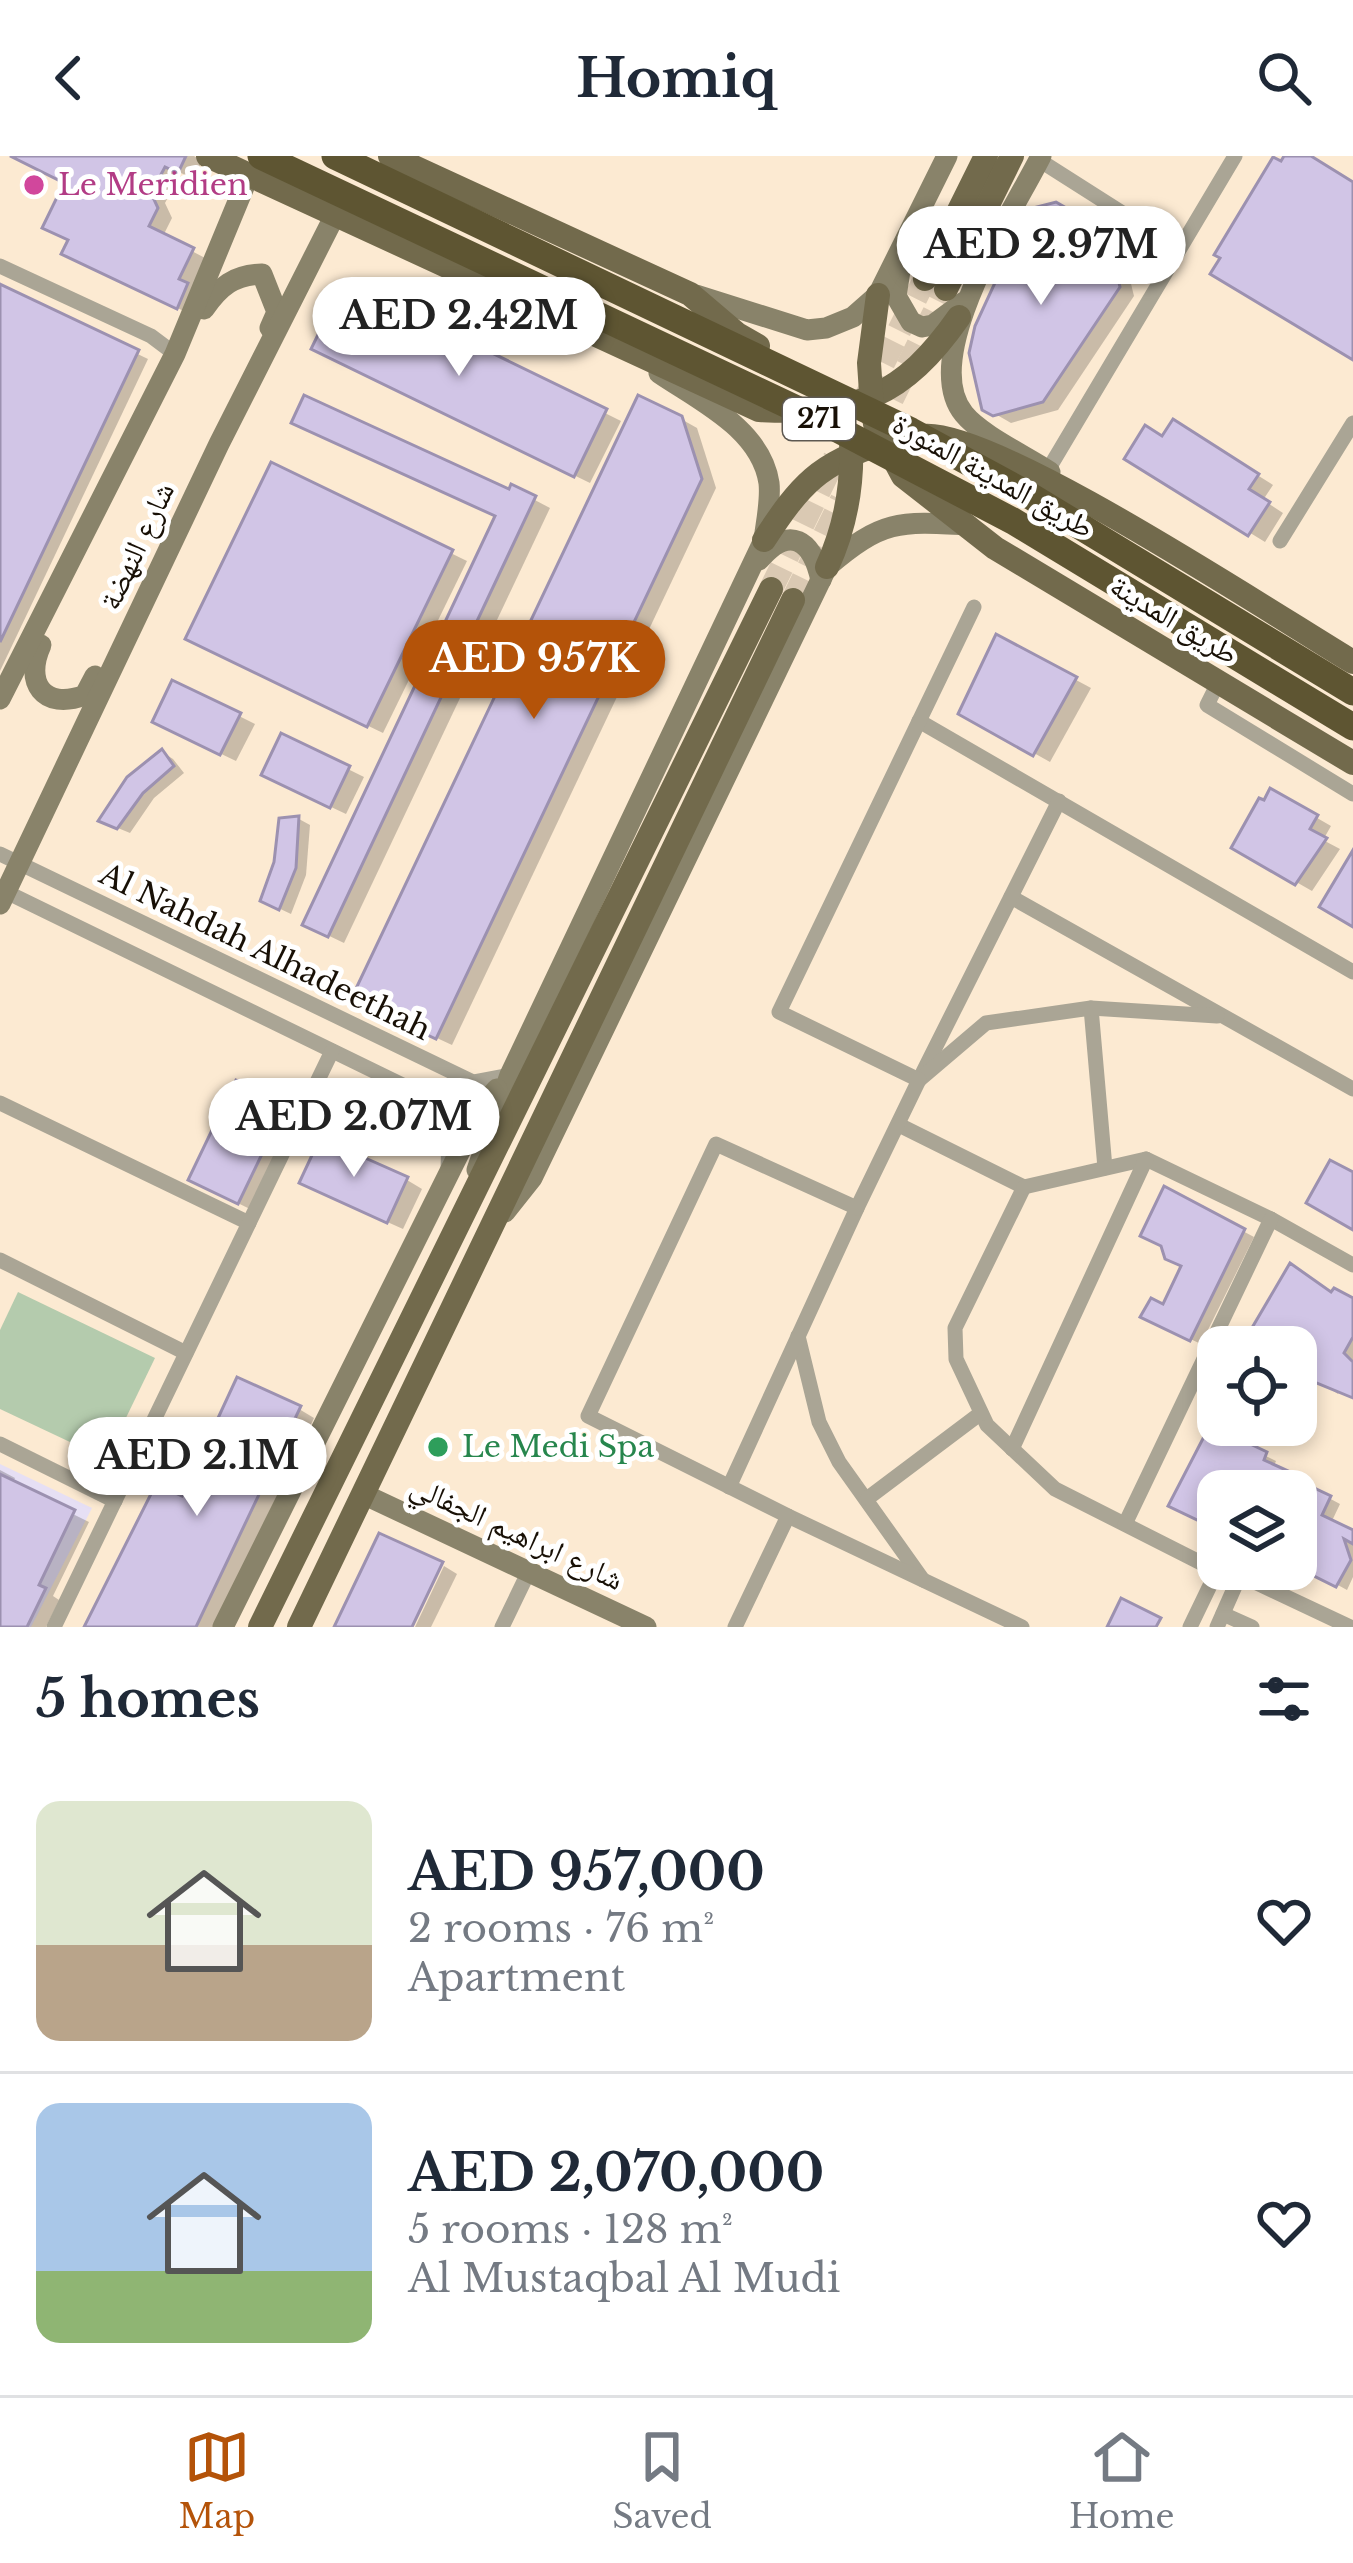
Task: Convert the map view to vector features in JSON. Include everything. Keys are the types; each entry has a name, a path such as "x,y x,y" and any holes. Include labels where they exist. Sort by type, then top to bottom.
{"highway":[{"name":"طريق المدينة المنورة","path":"335,156 911,431 1027,494 1353,692"},
{"name":"طريق المدينة المنورة","path":"255,166 843,432 1012,521 1353,728"}],"main road":[{"path":"208,156 255,166 334,217 759,410 842,406 896,385 917,370 1012,156"},
{"path":"390,156 690,294 806,330 853,317 878,295"},
{"path":"884,443 870,397 871,334 878,295 947,156"},
{"path":"986,156 950,296 950,374 964,415 1051,477"},
{"path":"902,245 896,296 911,322 933,325 1040,158"},
{"name":"شارع النهضة","path":"0,699 175,354 255,166"},
{"name":"شارع النهضة","path":"2,895 10,859 334,217"},
{"path":"175,354 218,289 244,275 262,274 277,312 219,444"},
{"path":"690,294 770,370 767,384 753,394 709,387"},
{"path":"486,1236 532,1178 839,541 850,489 851,453 850,425 842,406 830,386 737,334"},
{"path":"634,356 732,422 756,447 769,483 764,540"},
{"path":"461,1223 510,1075 764,540 796,494 833,461 851,453 934,434 1051,477"},
{"name":"طريق المدينة","path":"884,443 903,476 995,548 1353,763"},
{"path":"968,525 934,492 933,473 938,465 965,458 1051,477"},
{"name":"طريق المدينة","path":"1051,477 1353,662"},
{"path":"91,516 84,548 32,664 40,688 53,698 68,701 85,695 128,611 167,551"},
{"path":"824,574 885,526 910,522 968,525"},
{"path":"749,571 770,547 785,540 803,542 824,574"},
{"path":"260,1627 782,594 486,1236 299,1627"},
{"path":"225,1625 483,1105 510,1075"},
{"name":"شارع ابراهيم الجفالي","path":"363,1494 646,1627"}],"street":[{"path":"1051,477 1235,156"},
{"path":"1040,158 1179,249"},
{"path":"0,266 151,336 175,354"},
{"path":"1280,542 1353,423"},
{"path":"919,1080 779,1012 974,607"},
{"path":"1219,681 1207,705 1353,794"},
{"path":"919,721 1353,972"},
{"path":"729,1487 857,1208 1059,801"},
{"name":"Al Nahdah Alhadeethah","path":"10,859 473,1082 510,1075"},
{"name":"Al Nahdah Alhadeethah","path":"2,895 423,1095 448,1129 448,1178"},
{"path":"1011,897 1353,1089"},
{"path":"919,1080 986,1023 1091,1008 1224,1016"},
{"path":"1091,1008 1105,1168"},
{"path":"54,1627 332,1051"},
{"path":"0,1103 249,1223"},
{"path":"899,1125 1024,1187 1146,1159 1353,1264"},
{"path":"857,1208 716,1144 588,1416 1022,1627"},
{"path":"1012,1449 1146,1159"},
{"path":"1024,1187 955,1328 956,1359 981,1413 987,1425 1055,1489 1197,1560"},
{"path":"1125,1524 1271,1220"},
{"path":"2,1266 186,1353"},
{"path":"798,1336 819,1422 839,1462 923,1580"},
{"path":"868,1498 981,1413"},
{"path":"0,1444 115,1501"},
{"path":"735,1627 788,1516"},
{"path":"502,1627 529,1570"},
{"path":"1190,1627 1208,1590"},
{"path":"1233,1590 1220,1620 1252,1627"},
{"path":"1272,1590 1350,1627"}],"shaded area":[{"path":"0,1464 92,1508 31,1627 0,1627"}],"green space":[{"path":"18,1292 155,1358 106,1459 0,1409 0,1330"}],"building":[{"path":"10,156 186,156 178,173 165,167 151,193 158,208 149,226 194,248 179,279 188,283 177,309 61,254 68,240 42,228 64,183"},
{"path":"1284,156 1311,156 1353,182 1353,360 1210,274 1220,258 1214,255 1273,157 1281,161"},
{"path":"1056,202 1106,231 1120,287 1043,402 993,416 982,410 969,353 975,326 1029,209"},
{"path":"344,281 607,409 574,477 311,349"},
{"path":"0,284 139,350 0,642"},
{"path":"304,395 509,489 511,484 536,496 328,937 302,925 495,516 291,423"},
{"path":"638,395 682,416 702,479 436,1039 351,999"},
{"path":"1173,419 1259,474 1249,489 1270,502 1248,536 1124,459 1145,425 1162,436"},
{"path":"271,462 453,550 367,727 185,639"},
{"path":"996,634 1077,677 1033,756 958,714"},
{"path":"172,680 241,713 220,755 152,722"},
{"path":"281,733 350,766 330,808 261,775"},
{"path":"162,749 174,766 143,793 117,829 98,821 127,777"},
{"path":"1270,788 1318,815 1310,829 1327,838 1295,885 1231,848 1259,798 1264,800"},
{"path":"299,816 296,868 279,910 260,901 274,862 279,818"},
{"path":"1353,850 1353,927 1319,907"},
{"path":"236,1080 286,1104 238,1204 188,1180"},
{"path":"320,1138 408,1177 387,1223 299,1183"},
{"path":"1330,1160 1353,1172 1353,1230 1306,1203"},
{"path":"1164,1186 1245,1229 1190,1341 1140,1317 1151,1298 1163,1304 1181,1266 1165,1259 1161,1246 1140,1236"},
{"path":"1290,1263 1331,1292 1334,1288 1353,1298 1353,1337 1344,1353 1353,1362 1353,1398 1317,1383 1317,1326 1253,1326"},
{"path":"237,1377 301,1406 196,1627 84,1627 156,1484 182,1496"},
{"path":"1199,1446 1254,1446 1267,1452 1264,1460 1286,1470 1197,1470 1197,1520 1168,1506"},
{"path":"0,1474 75,1510 39,1585 46,1588 27,1627 0,1627"},
{"path":"1317,1489 1331,1496 1322,1515 1353,1530 1353,1544 1344,1539 1351,1560 1336,1587 1317,1578"},
{"path":"379,1533 443,1562 412,1627 334,1627"},
{"path":"1121,1598 1161,1618 1156,1627 1107,1627"}],"tunnel":[{"path":"867,395 925,279"},
{"path":"876,431 946,289"},
{"path":"771,589 835,458"},
{"path":"793,600 842,500"}],"place":[{"name":"Le Meridien","path":"34,185"},
{"name":"Le Medi Spa","path":"438,1447"}]}
